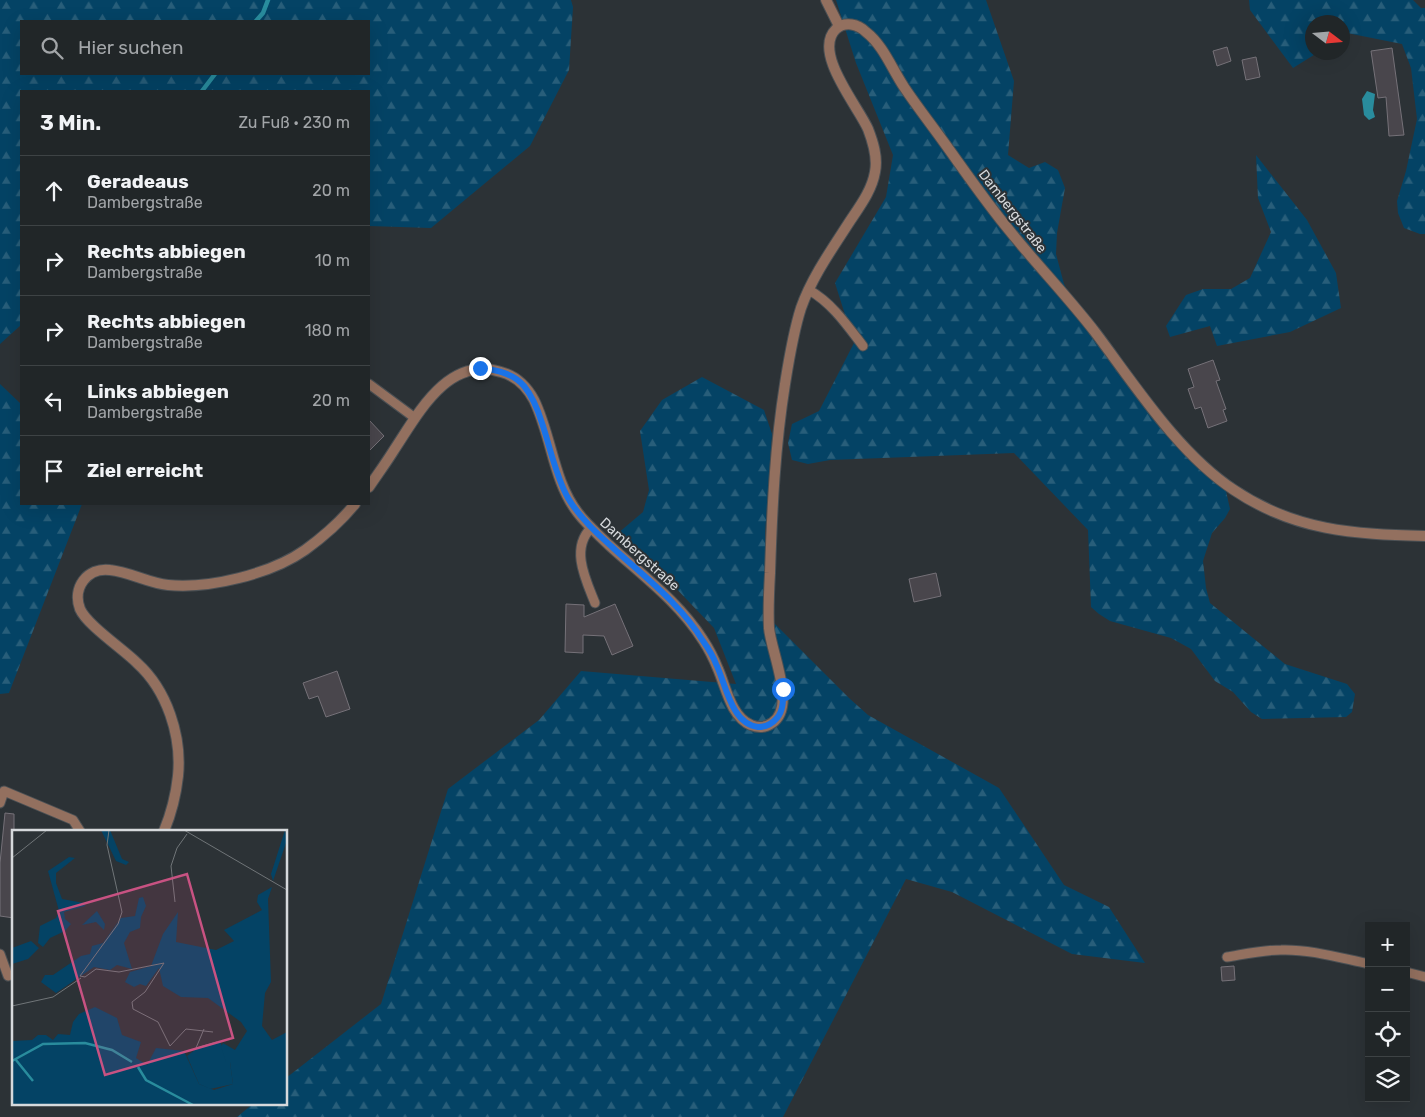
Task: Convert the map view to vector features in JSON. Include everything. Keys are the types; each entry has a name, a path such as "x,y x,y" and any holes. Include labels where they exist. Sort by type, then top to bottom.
{"street":[{"path":"826,0 839,26"},
{"name":"Dambergstraße","path":"370,486 415,418 432,396 448,381 462,372 480,368 497,370 511,376 524,385 533,398 559,478 567,497 577,512 591,528 673,602 689,620 716,663 735,711 742,721 753,726 762,727 772,723 779,715 783,702 783,689 772,649 769,628 770,570 776,465 782,403 791,347 802,304 823,263 860,207 875,173 876,160 870,133 839,79 832,62 829,46 832,34 839,26 849,24 858,26 868,33 879,46 905,88 1007,228 1081,314 1184,447 1208,470 1232,489 1270,510 1320,528 1348,532 1425,536"},
{"path":"164,830 174,800 178,776 179,752 175,729 166,704 154,682 138,664 89,622 80,609 77,594 81,584 88,575 97,570 108,569 149,582 168,585 190,585 238,578 286,560 304,550 327,532 354,505"}],"lane":[{"path":"809,290 821,296 831,306 863,346"},
{"path":"370,385 415,418"},
{"path":"591,528 585,534 580,552 585,576 596,603"},
{"path":"0,803 4,791 73,820 79,830"},
{"path":"1227,957 1256,951 1282,950 1307,952 1365,963"},
{"path":"0,954 8,976"},
{"path":"1410,973 1425,977"}],"green space":[{"path":"0,0 571,0 573,7 569,70 530,146 431,228 370,226 370,90 20,90 20,326 0,344"},
{"path":"836,0 986,0 1014,81 1008,155 1029,168 1045,162 1058,170 1065,188 1057,233 1056,254 1064,284 1087,328 1154,416 1226,491 1230,509 1212,533 1203,561 1210,603 1285,664 1347,684 1355,694 1352,712 1346,717 1262,719 1251,712 1233,692 1215,681 1191,649 1171,638 1110,621 1099,614 1091,607 1088,530 1014,453 830,460 808,464 792,460 788,443 792,424 819,411 854,343 835,283 886,197 893,155 856,63"},
{"path":"1249,0 1413,0 1421,8 1425,8 1425,234 1404,228 1398,213 1397,201 1406,171 1417,119 1411,68 1402,44 1350,34 1350,15 1305,15 1306,60 1293,68 1250,10"},
{"path":"1256,155 1307,220 1336,273 1341,308 1290,332 1217,346 1210,326 1170,337 1166,326 1186,295 1203,289 1231,289 1250,278 1271,232 1258,198"},
{"path":"702,377 764,410 772,434 765,534 766,615 868,715 999,788 1064,885 1109,907 1145,963 1072,954 952,892 906,879 783,1117 237,1117 253,1104 288,1104 288,1076 381,1004 448,789 539,720 581,671 736,684 714,628 667,579 617,534 643,512 649,490 640,431 662,400"},
{"path":"0,384 20,403 20,505 82,505 9,693 0,694"}],"shaded area":[{"path":"1367,91 1375,94 1373,110 1375,117 1369,120 1364,115 1362,99"}],"building":[{"path":"1227,47 1231,61 1217,66 1213,51"},
{"path":"1392,48 1404,135 1389,136 1386,97 1378,98 1371,51"},
{"path":"1256,57 1260,77 1246,80 1242,60"},
{"path":"1213,360 1220,380 1216,381 1226,409 1223,410 1227,421 1208,428 1201,407 1195,409 1188,389 1194,387 1188,369"},
{"path":"370,421 384,436 370,450"},
{"path":"936,573 941,596 914,602 909,579"},
{"path":"566,604 584,605 584,617 615,604 633,646 612,655 604,636 583,635 583,653 565,652"},
{"path":"337,671 350,709 326,717 318,696 309,699 303,683"},
{"path":"5,813 14,814 14,830 12,830 12,918 0,916 0,863"},
{"path":"1234,966 1235,980 1222,981 1221,967"}],"waterway":[{"path":"257,20 263,13 268,0"},
{"path":"203,90 214,75"}],"route":[{"path":"480,368 497,370 511,376 524,385 533,398 567,497 591,528 673,602 689,620 716,663 735,711 742,721 753,726 762,727 772,723 779,715 783,702 783,689"}]}
